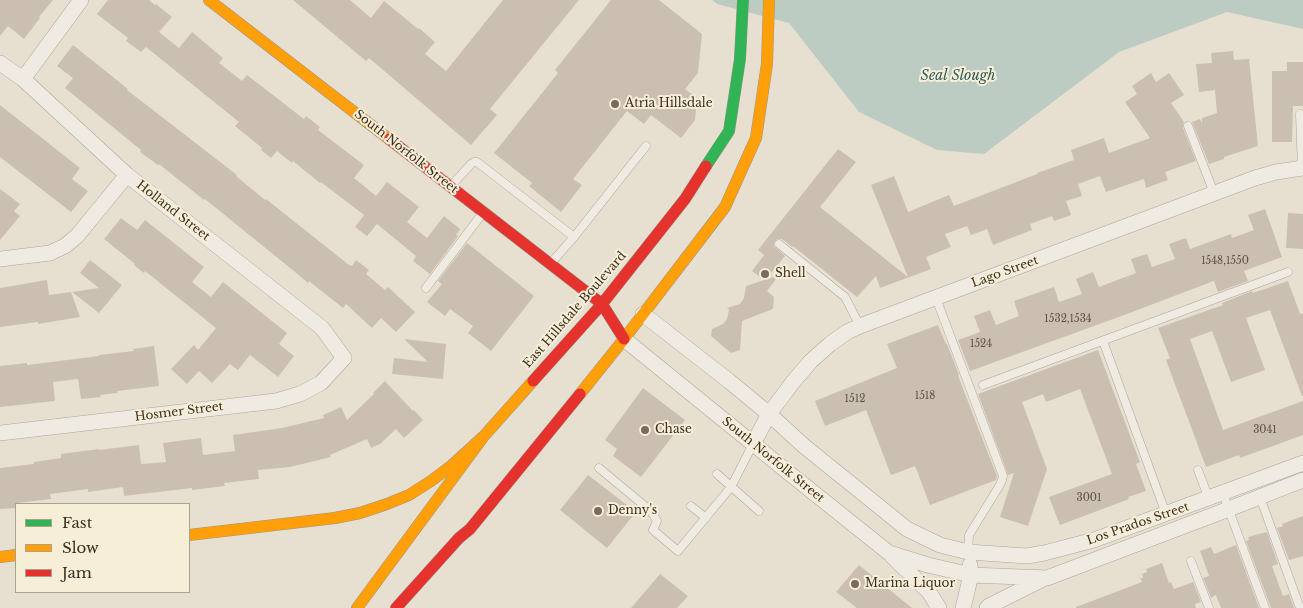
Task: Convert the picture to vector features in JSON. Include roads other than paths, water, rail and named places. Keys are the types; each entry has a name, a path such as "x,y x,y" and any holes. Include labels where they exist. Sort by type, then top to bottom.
{"main road":[{"name":"South Norfolk Street","path":"209,0 602,304 624,339"},
{"name":"East Hillsdale Boulevard","path":"357,608 484,436 602,304 685,199 729,131 740,59 743,0"},
{"path":"396,608 459,538 470,529 624,339 639,313 725,207 756,138 767,64 769,0"},
{"name":"South Norfolk Street","path":"602,304 618,308"},
{"path":"190,535 335,518 360,513 387,504 409,495 431,482 484,436"},
{"path":"0,557 15,555"}],"street":[{"path":"23,79 81,0"},
{"name":"Holland Street","path":"0,63 23,79 128,175 322,328 344,358"},
{"name":"Lago Street","path":"753,444 769,414 792,382 811,361 847,332 1254,178 1302,168"},
{"path":"0,259 50,254 65,246 77,236 128,175"},
{"path":"639,313 729,381 804,446 907,529 940,545 968,552 971,575 963,608"},
{"name":"South Norfolk Street","path":"624,339 889,553 971,575"},
{"name":"Hosmer Street","path":"0,433 276,401 300,394 320,383 344,358"},
{"name":"Los Prados Street","path":"968,552 1027,556 1044,554 1094,540 1303,463"},
{"name":"Los Prados Street","path":"971,575 1047,578 1303,480"},
{"path":"889,553 928,592 939,608"},
{"path":"987,608 1047,578"}],"lane":[{"path":"1300,114 1302,168"},
{"path":"1188,126 1214,194"},
{"path":"550,264 574,237 646,146"},
{"path":"451,187 471,164 478,162 574,237"},
{"path":"426,288 483,212"},
{"path":"779,244 845,297 860,326"},
{"path":"983,385 1288,272"},
{"path":"936,298 1003,476 1000,485 969,535 968,552"},
{"path":"1103,342 1166,514"},
{"path":"599,468 654,514 657,521 653,530 678,551 731,486 753,444"},
{"path":"1198,470 1208,499"},
{"path":"716,474 759,511"},
{"path":"1223,494 1265,608"},
{"path":"1260,497 1300,608"},
{"path":"691,506 706,518"},
{"path":"1191,561 1209,608"}],"water":[{"name":"Seal Slough","path":"712,0 1303,0 1303,29 1227,12 1119,52 984,154 937,150 859,112 789,23 717,4"}],"place":[{"name":"Atria Hillsdale","path":"615,104"},
{"name":"Shell","path":"765,274"},
{"name":"Chase","path":"645,430"},
{"name":"Denny's","path":"598,511"},
{"name":"Marina Liquor","path":"855,584"}]}
